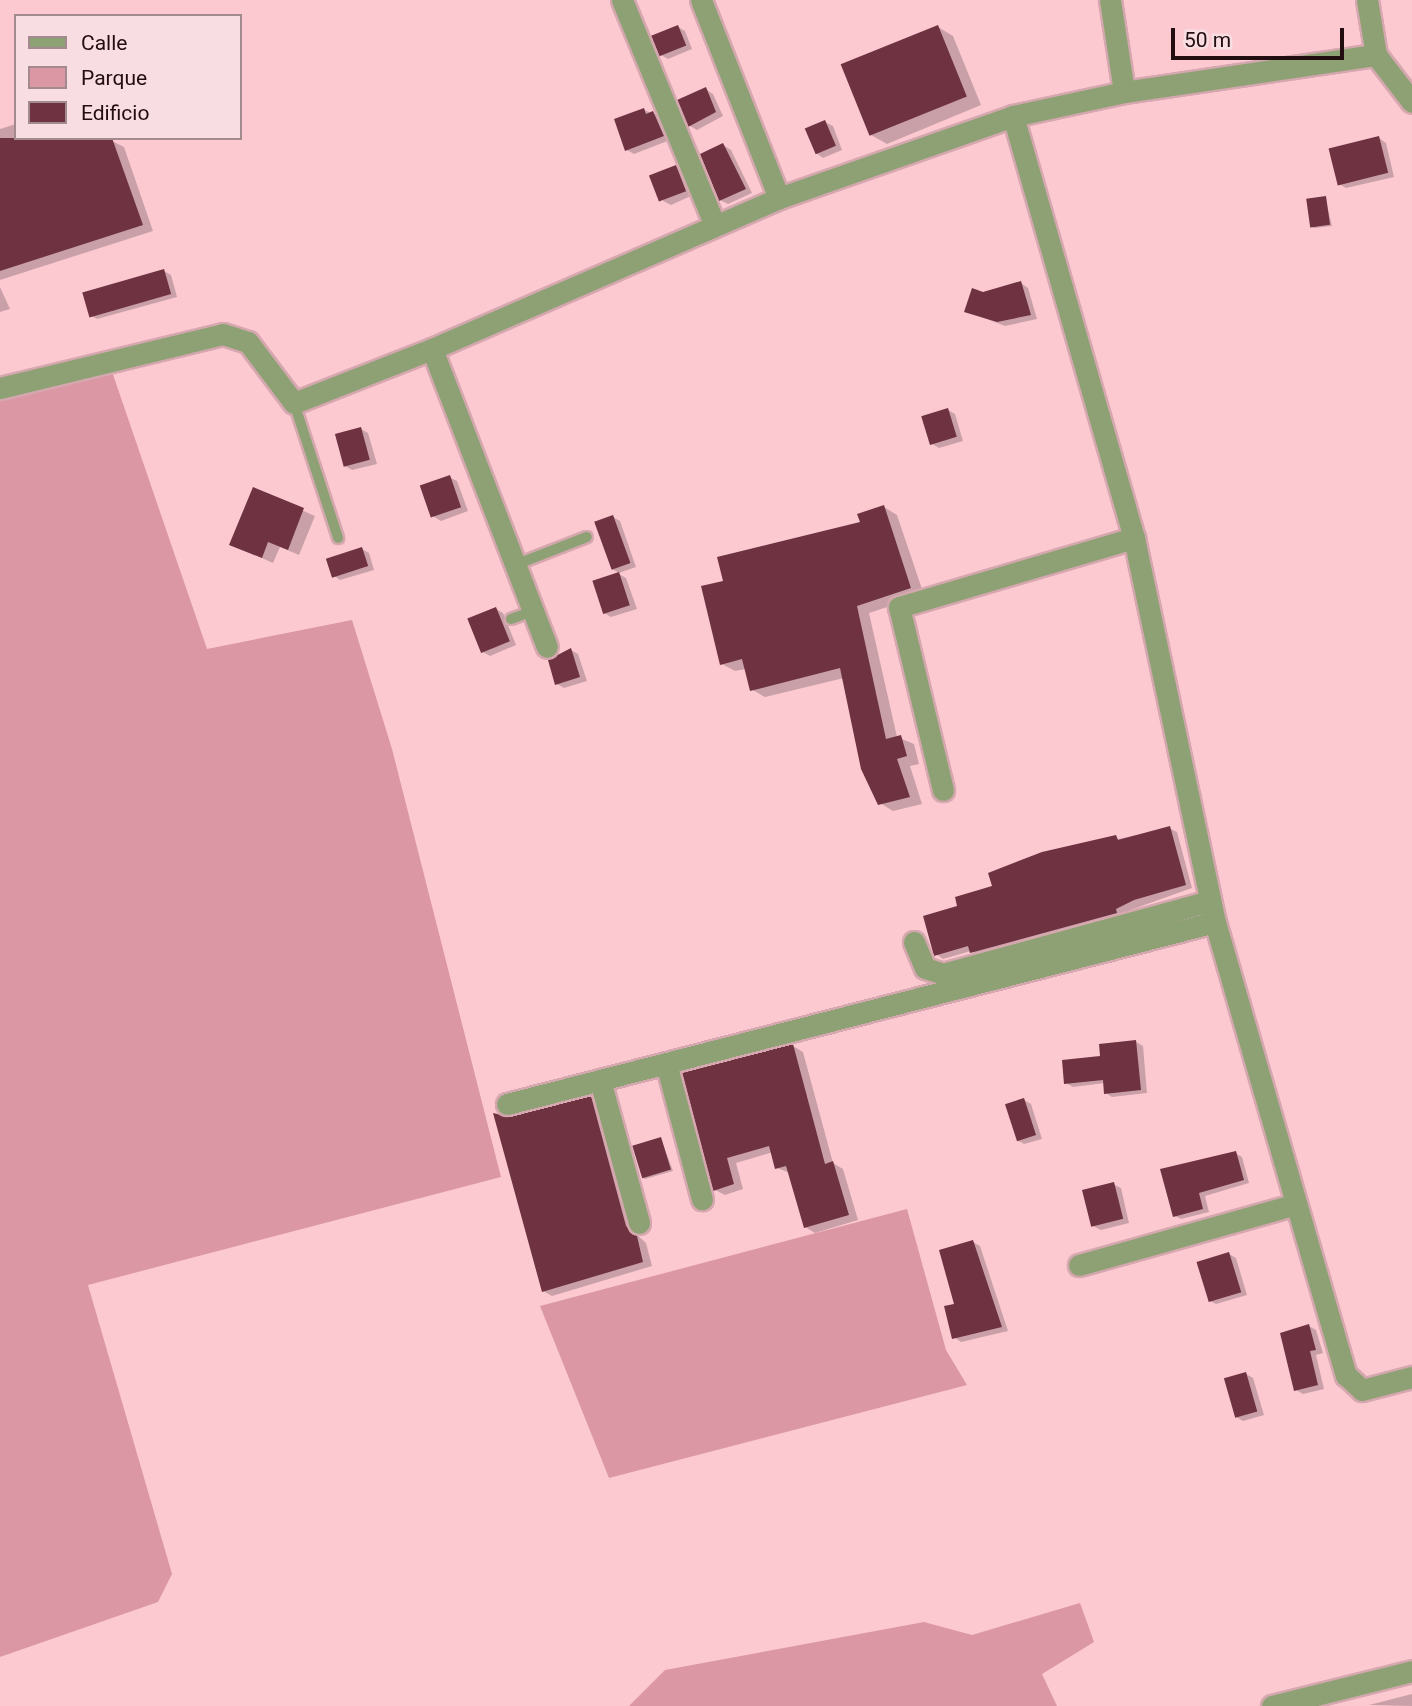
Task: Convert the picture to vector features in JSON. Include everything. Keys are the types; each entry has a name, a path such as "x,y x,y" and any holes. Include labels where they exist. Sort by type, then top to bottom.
{"street":[{"path":"622,0 715,226"},
{"path":"701,0 779,198"},
{"path":"1110,0 1124,92"},
{"path":"1367,0 1376,55 1412,102"},
{"path":"0,388 223,334 248,342 295,404 432,349 779,198 1013,116 1124,92 1376,55"},
{"path":"1013,116 1134,538 1215,922 1346,1375 1362,1390 1412,1377"},
{"path":"432,349 547,647"},
{"path":"943,790 899,607 1134,538"},
{"path":"914,942 925,968 943,974 1210,901"},
{"path":"507,1104 1215,922"},
{"path":"666,1063 702,1199"},
{"path":"600,1080 639,1223"},
{"path":"1080,1265 1296,1204"},
{"path":"1272,1706 1412,1671"}],"lane":[{"path":"295,404 338,538"},
{"path":"515,565 587,537"},
{"path":"511,619 533,611"}],"green space":[{"path":"108,360 207,649 352,620 392,749 501,1177 88,1285 172,1574 158,1602 0,1657 0,388"},
{"path":"907,1209 946,1350 967,1385 609,1478 540,1306"},
{"path":"1080,1603 1094,1642 1042,1674 1057,1706 629,1706 665,1670 924,1622 972,1635"}],"building":[{"path":"678,25 686,45 659,56 651,36"},
{"path":"938,25 967,96 869,136 841,64"},
{"path":"706,87 716,112 688,127 677,100"},
{"path":"644,108 646,114 653,111 664,136 625,151 614,119"},
{"path":"825,120 836,146 816,154 805,129"},
{"path":"1379,136 1388,173 1338,185 1329,149"},
{"path":"0,138 113,140 143,225 0,271"},
{"path":"723,143 746,189 719,201 700,154"},
{"path":"676,165 686,191 659,202 649,175"},
{"path":"1326,196 1330,225 1310,228 1306,199"},
{"path":"164,269 171,294 89,317 82,292"},
{"path":"1021,281 1031,315 997,322 964,312 972,288 983,292"},
{"path":"948,408 957,437 930,445 921,416"},
{"path":"361,427 370,460 344,467 335,434"},
{"path":"450,475 461,507 431,518 420,485"},
{"path":"253,487 304,508 288,550 268,542 262,558 229,545"},
{"path":"884,505 911,588 857,606 886,739 901,735 907,756 897,759 910,797 878,805 861,769 840,668 750,691 742,659 720,665 701,586 723,581 717,557 860,522 857,514"},
{"path":"613,515 630,563 612,570 594,522"},
{"path":"362,547 368,566 332,578 326,559"},
{"path":"619,572 630,605 603,614 592,581"},
{"path":"496,607 510,641 481,653 467,619"},
{"path":"571,648 580,677 555,685 548,660"},
{"path":"1170,826 1186,885 1134,900 1116,909 1117,913 970,953 968,946 934,956 923,916 957,906 955,897 992,886 988,873 1042,852 1116,835 1118,840"},
{"path":"1136,1040 1141,1090 1104,1094 1103,1080 1064,1084 1062,1060 1100,1056 1099,1044"},
{"path":"793,1044 825,1164 833,1161 849,1215 804,1228 786,1166 775,1169 769,1146 727,1158 734,1184 713,1191 682,1073"},
{"path":"591,1096 626,1226 637,1236 643,1262 542,1292 493,1113 510,1117"},
{"path":"1024,1098 1036,1135 1017,1141 1005,1104"},
{"path":"661,1137 671,1170 642,1178 632,1146"},
{"path":"1236,1151 1244,1180 1199,1193 1203,1209 1173,1217 1160,1169"},
{"path":"1114,1182 1123,1219 1091,1227 1082,1190"},
{"path":"973,1240 1002,1327 952,1339 944,1306 954,1304 939,1250"},
{"path":"1229,1252 1241,1292 1209,1302 1196,1262"},
{"path":"1309,1324 1316,1350 1310,1351 1318,1385 1294,1391 1280,1333"},
{"path":"1246,1372 1257,1411 1235,1418 1224,1378"}]}
